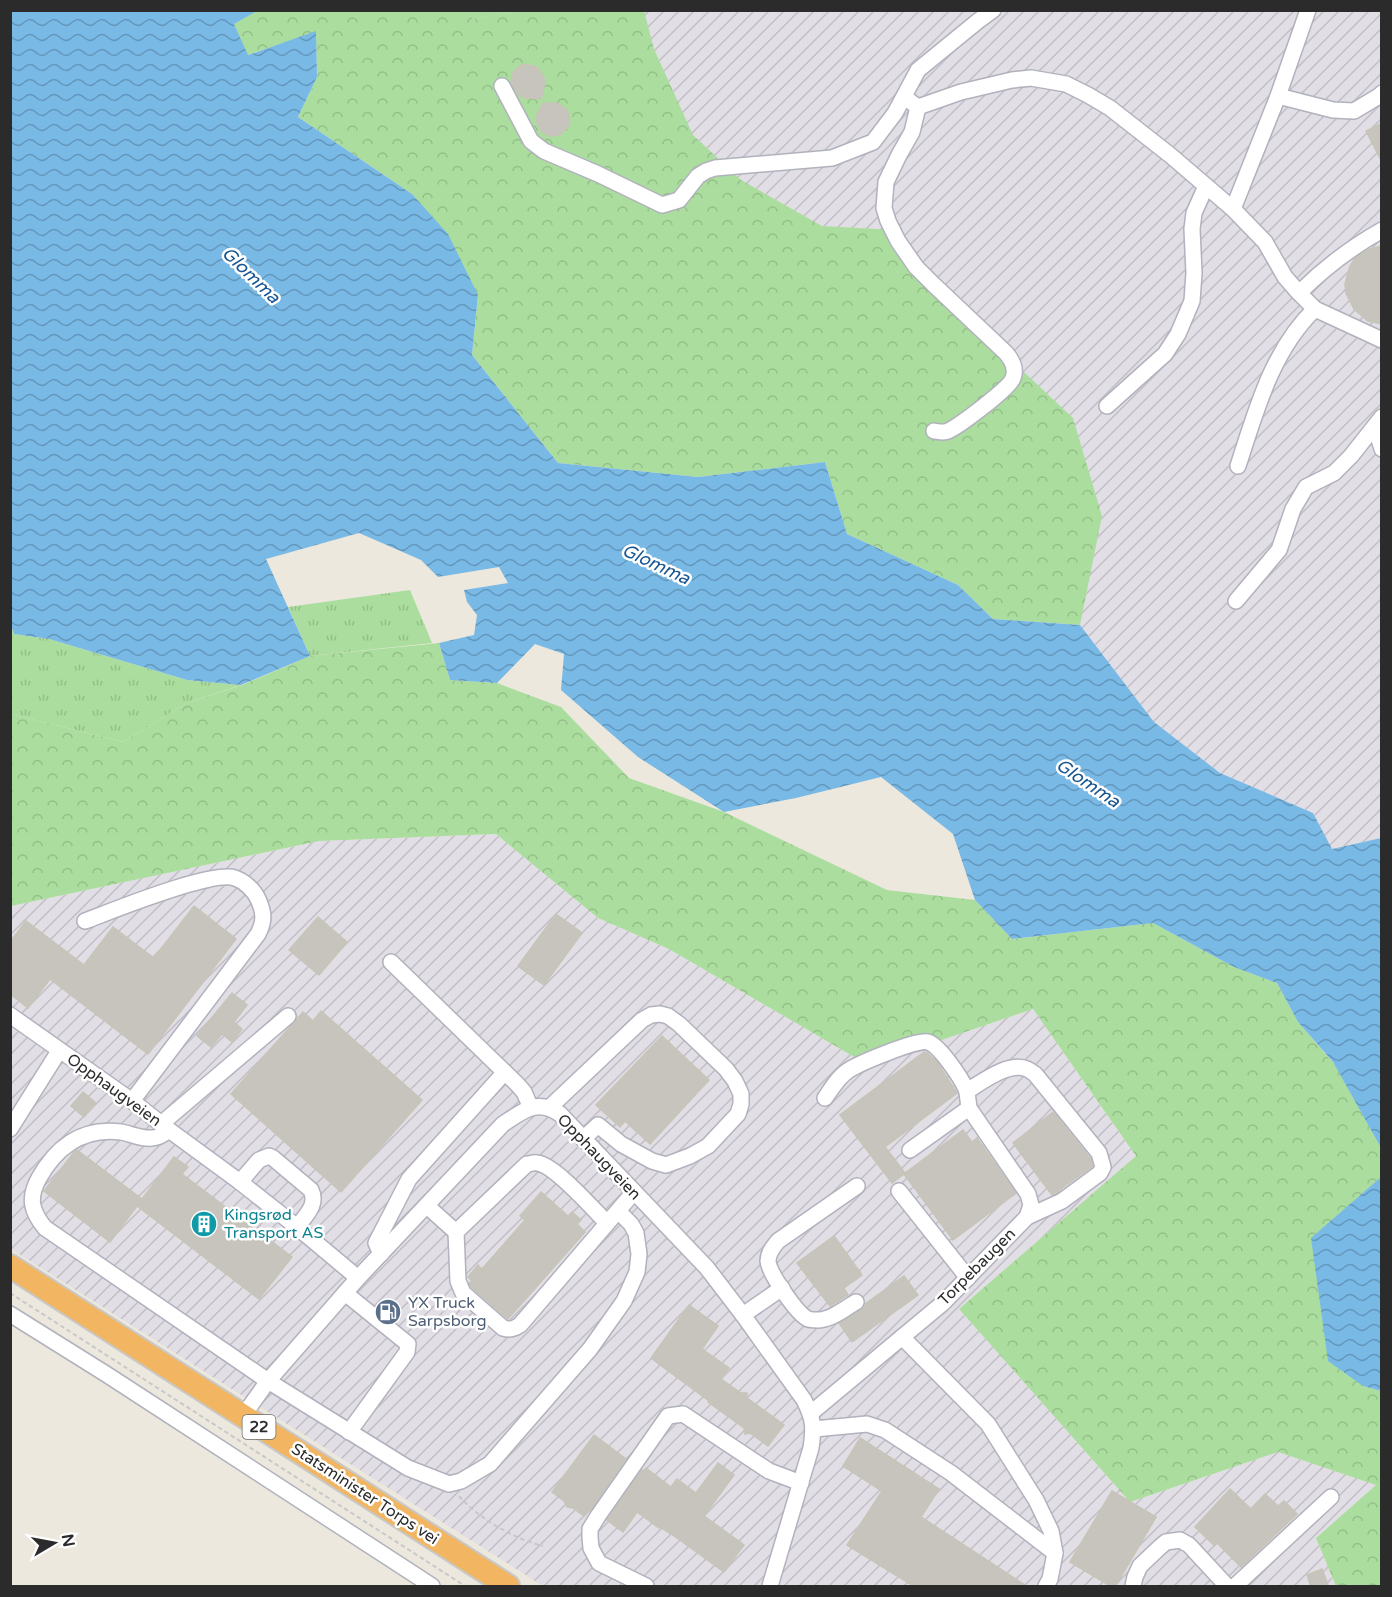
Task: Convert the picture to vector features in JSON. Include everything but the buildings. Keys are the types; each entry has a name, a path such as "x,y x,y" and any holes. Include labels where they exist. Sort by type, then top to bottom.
{"highway":[{"name":"Statsminister Torps vei","path":"10,1266 508,1587"}],"street":[{"path":"502,86 531,141 544,151 662,205 679,200 698,176 715,168 832,158 873,142 895,113 918,70 993,10"},
{"path":"1233,209 1278,96 1308,10"},
{"path":"918,107 961,92 1031,78 1066,84 1088,95 1110,108 1233,209 1265,242 1285,278 1315,309 1382,340"},
{"path":"1278,96 1333,110 1354,111 1382,93"},
{"path":"904,98 918,107"},
{"path":"918,107 912,132 898,155 886,182 884,208 888,221 898,241 916,267 1006,353 1014,369 1012,382 985,405 949,430 934,431"},
{"path":"1107,406 1166,354 1178,334 1192,301 1194,273 1192,229 1194,213 1206,186"},
{"path":"1299,293 1315,277 1382,230"},
{"path":"1238,466 1269,376 1305,319 1315,309"},
{"path":"1378,421 1382,449"},
{"path":"1236,601 1279,550 1293,509 1306,487 1334,473 1352,456 1378,421"},
{"path":"85,921 194,882 217,877 234,877 249,886 257,896 263,912 264,924 258,934 132,1101"},
{"path":"391,962 517,1084 524,1092 531,1108"},
{"path":"550,1107 642,1020 651,1015 660,1014 680,1024 726,1069 741,1094 738,1114 708,1146 666,1165 652,1161 621,1144 598,1125 584,1139"},
{"name":"Opphaugveien","path":"10,1015 132,1101 240,1182 358,1278"},
{"path":"288,1016 180,1107 157,1137 145,1138 103,1130 72,1140 56,1154 39,1179 33,1192 32,1203 35,1217 45,1228 268,1381 408,1468 449,1484 490,1464 590,1349 624,1301 636,1272 639,1254 636,1233 618,1211"},
{"name":"Torpebaugen","path":"811,1413 944,1303 1027,1217 1031,1205 1028,1194 969,1108 967,1091 960,1077 935,1045 918,1042 849,1070 825,1098"},
{"path":"10,1129 60,1051"},
{"path":"967,1091 996,1073 1017,1067 1027,1069 1035,1074 1099,1153 1103,1167 1100,1173 1062,1201 1027,1217"},
{"path":"381,1254 376,1243 409,1179 504,1073"},
{"name":"Opphaugveien","path":"243,1416 268,1381 358,1278 503,1125 519,1113 540,1105 550,1107 560,1114 707,1268 804,1400 811,1413"},
{"path":"910,1150 969,1108"},
{"path":"240,1182 260,1160 268,1156 273,1158 310,1190 313,1196 312,1206 297,1227"},
{"path":"456,1232 527,1164 537,1163 556,1173 607,1223"},
{"path":"856,1302 827,1318 818,1320 808,1318 799,1312 772,1274 768,1263 770,1252 778,1240 857,1186"},
{"path":"899,1191 968,1278"},
{"path":"427,1206 456,1232 458,1281 463,1293 503,1328 509,1330 520,1325 634,1192"},
{"path":"743,1315 782,1288"},
{"path":"345,1293 408,1344 407,1352 349,1432"},
{"path":"10,1314 432,1587"},
{"path":"902,1337 988,1424 1036,1500 1051,1531 1055,1553 1050,1579 1046,1587"},
{"path":"770,1587 811,1448 814,1429 811,1413"},
{"path":"646,1587 599,1563 591,1548 590,1529 668,1416 683,1414 769,1471 801,1483"},
{"path":"814,1429 867,1424 885,1430 951,1473 1055,1553"},
{"path":"1235,1587 1331,1497"},
{"path":"1133,1587 1140,1566 1166,1542 1180,1540 1189,1545 1227,1587"}],"path":[{"path":"10,1293 465,1587"},
{"path":"449,1484 470,1508 505,1530 543,1546"}],"shaded area":[{"path":"257,10 1381,11 1381,838 1331,849 1313,813 1220,773 1154,722 1080,625"},
{"path":"496,834 598,918 669,949 868,1065 1033,1009 1136,1156 959,1309 1130,1502 1278,1452 1377,1485 1316,1538 1336,1586 543,1586 11,1249 10,906 319,841"}],"green space":[{"path":"257,10 464,10 473,19 520,11 644,11 654,49 693,135 741,180 822,226 896,230 934,284 1073,418 1102,516 1080,625 993,619 958,585 847,534 825,462 698,477 558,463 472,355 478,295 412,194 298,117 317,77 316,32 247,55 234,24"},
{"path":"464,11 520,11 473,19"},
{"path":"410,590 432,643 310,656 288,607"},
{"path":"10,623 14,634 49,639 187,680 241,685 185,704 123,742 11,714"},
{"path":"439,643 450,680 497,683 561,707 629,778 724,812 887,890 975,900 1012,939 1153,923 1234,967 1277,983 1298,1022 1335,1065 1381,1148 1381,1177 1311,1239 1363,1386 1381,1391 1381,1586 1336,1586 1316,1538 1376,1485 1278,1452 1130,1502 959,1309 1136,1156 1033,1009 868,1065 669,949 598,918 496,834 319,841 11,906 11,714 123,742 185,704 242,685 310,656"}],"water":[{"name":"Glomma","path":"11,10 257,11 234,24 248,55 316,31 317,77 298,117 412,194 448,234 478,295 472,355 558,463 698,477 825,462 847,534 958,585 993,619 1080,625 1154,722 1220,773 1313,813 1332,849 1381,838 1381,1148 1333,1062 1298,1022 1277,983 1234,967 1153,923 1012,939 975,900 953,834 881,777 796,798 724,812 638,757 561,690 564,654 535,644 497,683 450,680 439,643 474,635 477,615 467,602 464,590 508,583 499,567 438,577 421,560 359,533 266,559 310,656 241,685 187,680 49,639 14,634 10,623"},
{"path":"1381,1177 1381,1391 1363,1386 1328,1361 1311,1238"}],"place":[{"name":"Kingsrød Transport AS","path":"204,1224"},
{"name":"YX Truck Sarpsborg","path":"388,1312"}]}
